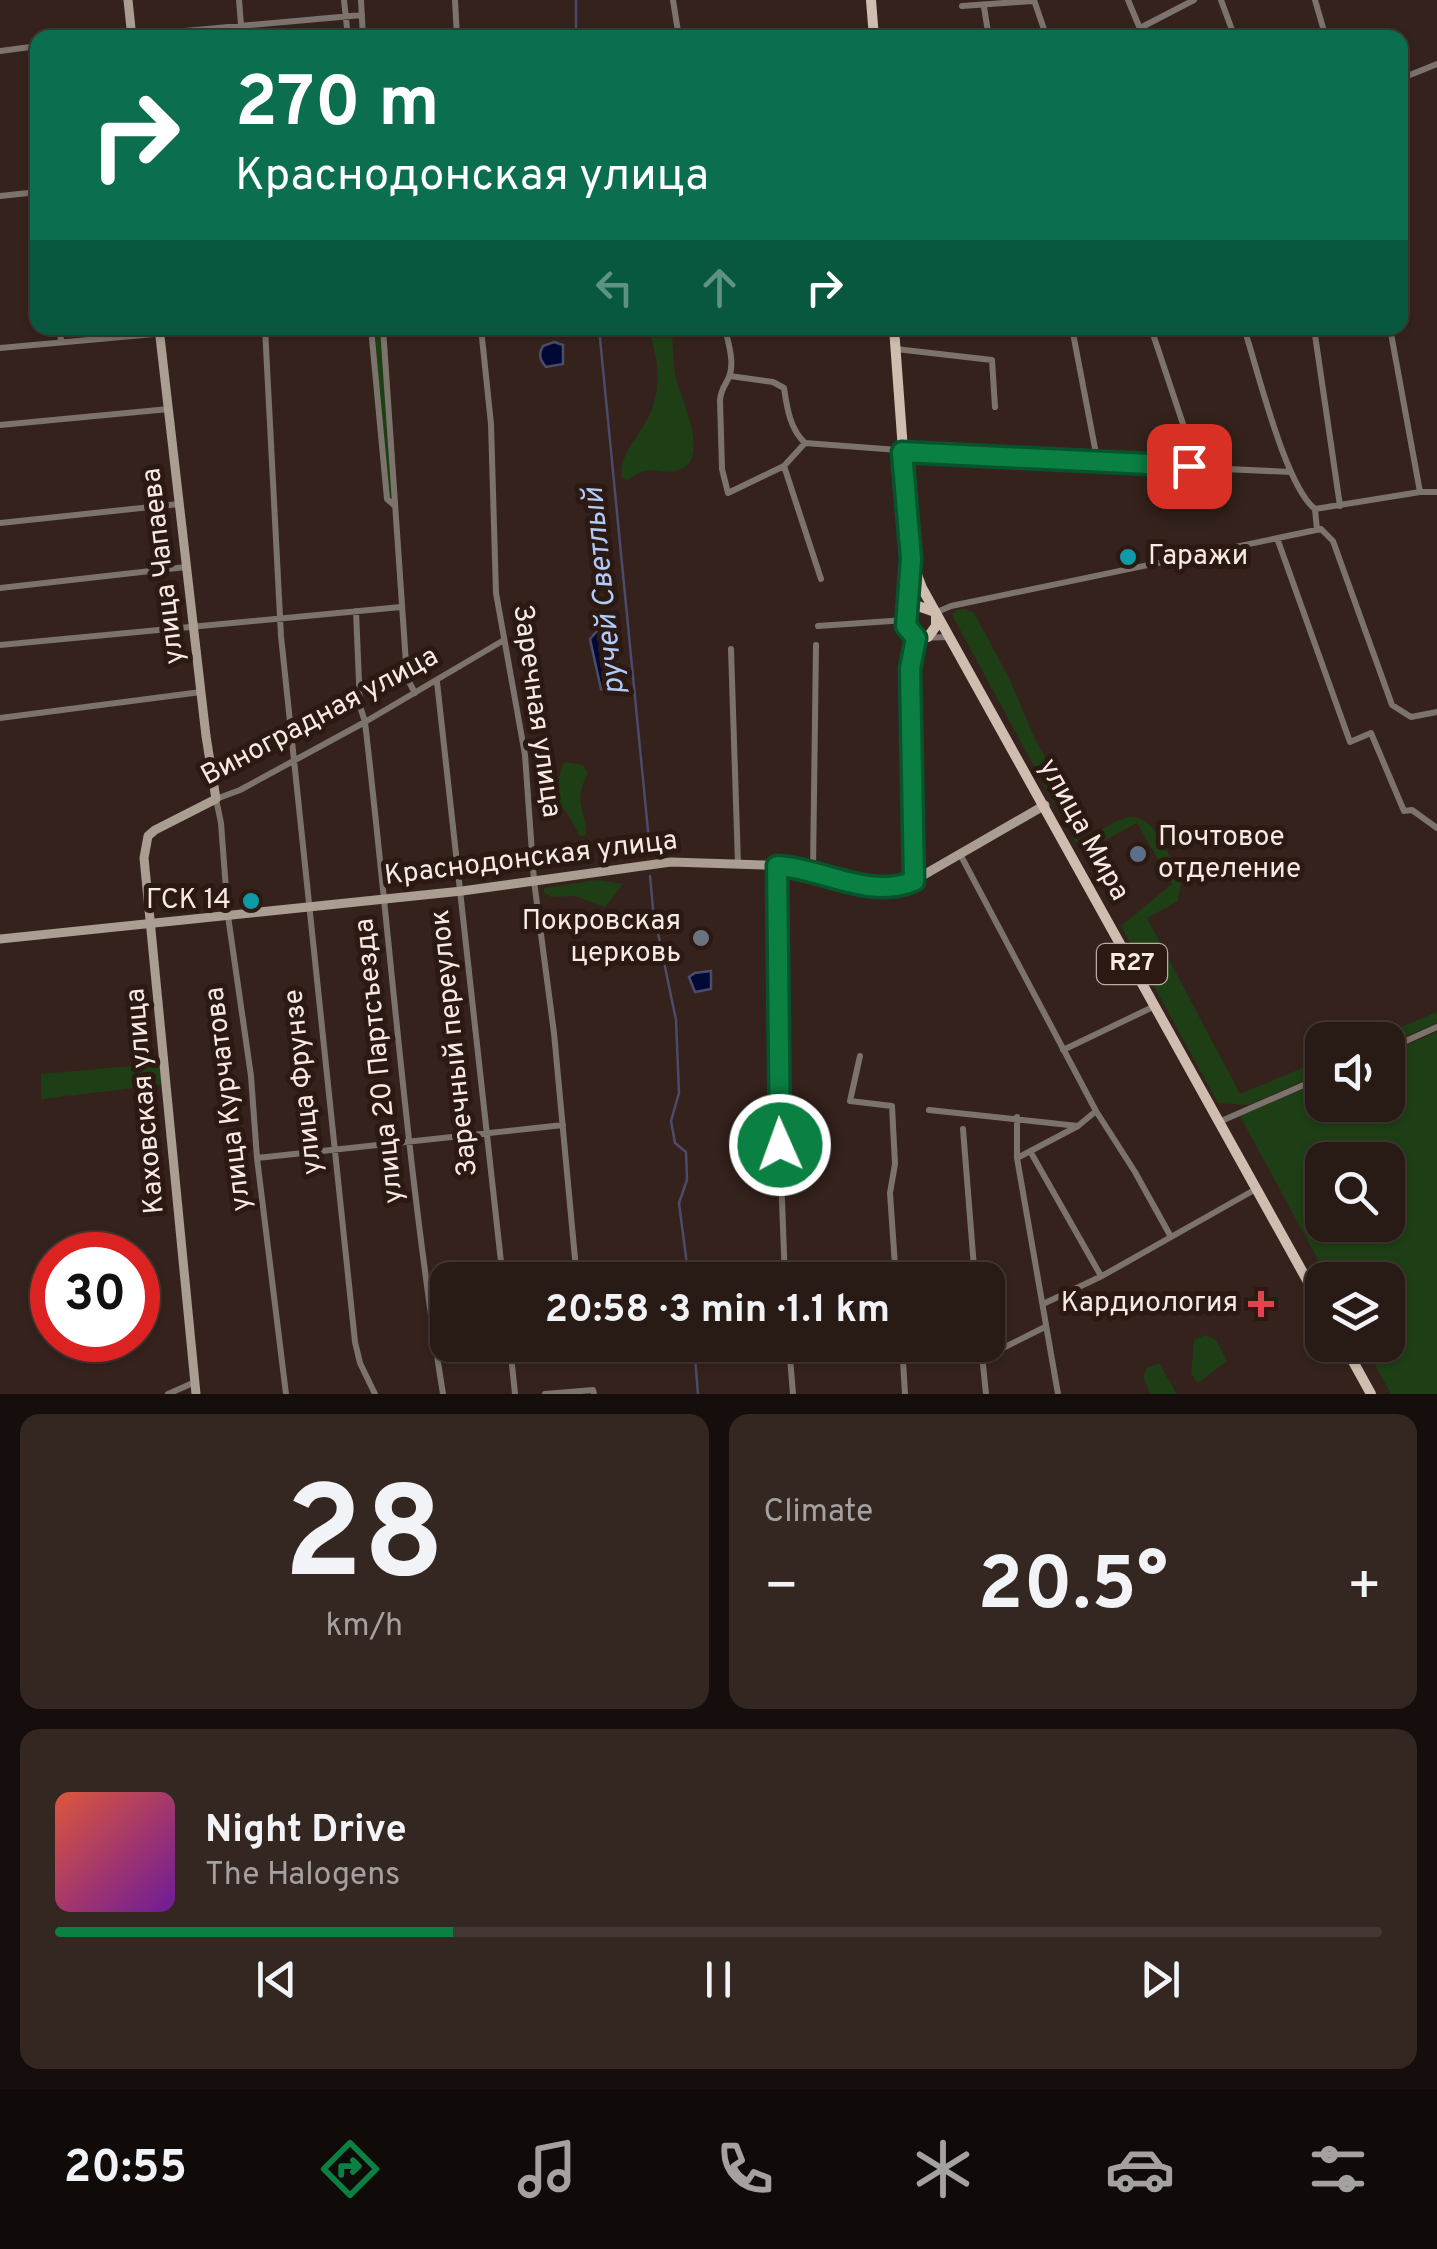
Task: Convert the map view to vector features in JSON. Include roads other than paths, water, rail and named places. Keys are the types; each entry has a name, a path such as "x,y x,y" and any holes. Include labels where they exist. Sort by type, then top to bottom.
{"main road":[{"path":"870,0 873,30"},
{"name":"R27","path":"894,335 911,559 936,613"},
{"path":"906,617 918,606 936,613 936,626 922,638"},
{"name":"улица Мира","path":"936,613 1305,1277"},
{"path":"1353,1362 1371,1394"}],"street":[{"path":"128,0 131,30"},
{"path":"239,0 242,26"},
{"path":"344,0 347,30"},
{"path":"361,0 363,30"},
{"path":"454,0 456,30"},
{"path":"673,0 678,30"},
{"path":"962,6 1033,0 1044,30"},
{"path":"1128,0 1140,28 1194,0"},
{"path":"1221,0 1232,30"},
{"path":"1315,0 1324,30"},
{"path":"984,7 988,30"},
{"path":"198,30 362,15"},
{"path":"0,51 30,47"},
{"path":"1408,76 1437,64"},
{"path":"0,196 30,193"},
{"path":"60,335 61,342"},
{"path":"0,348 119,335"},
{"name":"улица Чапаева","path":"160,335 216,798"},
{"name":"улица Фрунзе","path":"266,335 280,616 292,762 356,1350 375,1394"},
{"path":"372,335 387,499 395,506"},
{"path":"384,335 407,678 398,702"},
{"name":"Заречная улица","path":"482,335 491,424 496,592 525,755 534,880 564,1125 575,1262"},
{"path":"726,335 730,376 721,389 720,400 722,469 728,492 784,466 806,443"},
{"path":"1073,335 1098,464"},
{"path":"1153,335 1188,439 1189,466"},
{"path":"1246,335 1291,472 1304,500 1314,509 1318,530"},
{"path":"1315,335 1340,506"},
{"path":"1391,335 1420,492"},
{"path":"895,349 992,360 995,408"},
{"path":"730,376 773,382 784,388 788,411 798,436 806,443 1098,464 1291,472"},
{"path":"0,425 168,410"},
{"path":"784,466 821,579"},
{"path":"1314,509 1437,492"},
{"path":"0,523 179,504"},
{"path":"936,613 951,606 1324,531 1333,541 1392,706 1412,717 1437,712"},
{"path":"1277,538 1350,742 1371,733 1404,811 1412,810 1437,828"},
{"path":"911,559 908,632 922,638 949,637"},
{"path":"0,588 186,568"},
{"path":"0,646 194,624 401,607"},
{"name":"улица 20 Партсъезда","path":"356,610 360,706 386,899 427,1292 443,1394"},
{"path":"818,626 906,617"},
{"path":"914,881 910,669 922,638"},
{"name":"Виноградная улица","path":"155,830 292,762 504,640"},
{"path":"814,870 816,645"},
{"path":"731,649 738,864"},
{"path":"407,678 415,693"},
{"name":"Заречный переулок","path":"437,682 501,1262"},
{"path":"0,718 201,692"},
{"name":"улица Курчатова","path":"216,798 228,916 252,1076 257,1158 286,1394"},
{"name":"Краснодонская улица","path":"0,940 462,891 671,862 777,866 814,870 856,884 900,885 914,881 1045,806"},
{"name":"Каховская улица","path":"155,830 148,836 144,858 196,1394"},
{"path":"960,853 1096,1111 1170,1238"},
{"path":"777,866 783,1262"},
{"path":"1064,1050 1155,1006"},
{"path":"1405,1041 1437,1027"},
{"path":"860,1056 850,1102 892,1106 895,1164 890,1193 895,1262"},
{"path":"1219,1122 1305,1084"},
{"path":"929,1110 1078,1126"},
{"path":"1017,1158 1078,1126 1096,1111"},
{"path":"1018,1117 1017,1158 1058,1394"},
{"path":"257,1158 564,1125"},
{"path":"963,1129 974,1262"},
{"path":"1030,1151 1102,1276"},
{"path":"1043,1304 1102,1276 1256,1189"},
{"path":"1005,1348 1045,1328"},
{"path":"512,1362 515,1394"},
{"path":"790,1362 793,1394"},
{"path":"903,1362 905,1394"},
{"path":"982,1362 986,1394"},
{"path":"168,1394 195,1382"},
{"path":"544,1394 593,1392"}],"water":[{"path":"554,342 563,345 563,364 546,367 541,352 543,346"},
{"path":"598,630 616,644 617,690 609,692 601,689 590,639"},
{"path":"711,971 711,989 695,992 689,977"}],"waterway":[{"name":"ручей Светлый","path":"576,0 576,30"},
{"name":"ручей Светлый","path":"600,335 650,851"},
{"name":"ручей Светлый","path":"650,876 676,1020 679,1093 671,1121 675,1143 686,1152 687,1180 679,1203 687,1262"},
{"name":"ручей Светлый","path":"695,1362 698,1394"}],"place":[{"name":"Гаражи","path":"1128,557"},
{"name":"Почтовое отделение","path":"1138,854"},
{"name":"ГСК 14","path":"251,901"},
{"name":"Покровская церковь","path":"701,938"},
{"name":"Кардиология","path":"1261,1304"}]}
